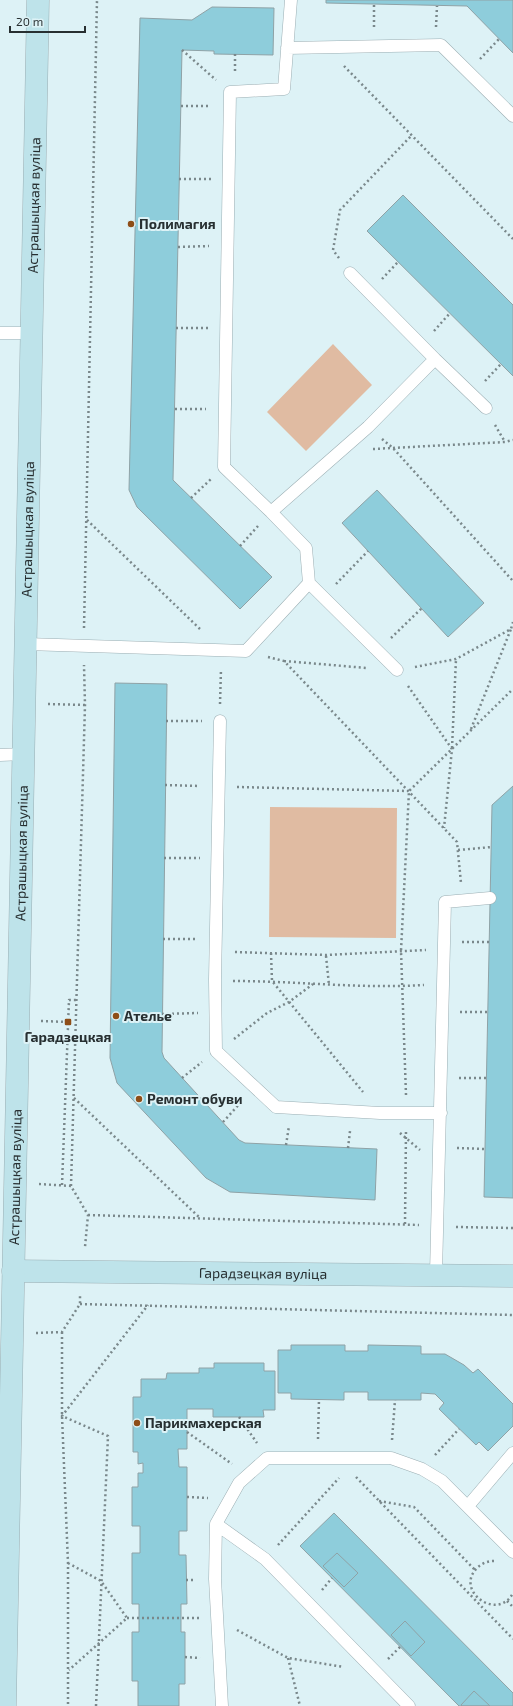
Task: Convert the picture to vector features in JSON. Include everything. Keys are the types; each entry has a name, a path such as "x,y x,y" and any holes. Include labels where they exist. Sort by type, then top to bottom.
{"main road":[{"name":"Астрашыцкая вуліца","path":"5,1706 6,1271 14,1183 24,754 38,0"},
{"name":"Гарадзецкая вуліца","path":"6,1271 436,1274 513,1276"}],"lane":[{"path":"290,0 284,90 230,92 224,467 306,548 309,583 397,670"},
{"path":"287,48 441,44 513,116"},
{"path":"350,273 486,408"},
{"path":"0,333 32,333"},
{"path":"271,512 368,427 435,359"},
{"path":"26,644 246,651 309,583"},
{"path":"220,721 217,939 215,980 216,1051 276,1107 406,1113 441,1113"},
{"path":"0,755 24,754"},
{"path":"436,1274 440,1166 445,902 490,898"},
{"path":"468,1506 513,1453"},
{"path":"222,1706 215,1579 216,1524 239,1482 267,1458 391,1458 422,1469 442,1480 513,1552"},
{"path":"216,1524 266,1559 409,1706"}],"path":[{"path":"97,0 86,520 84,645 85,705 71,1186 88,1215 405,1224 438,1227 513,1228"},
{"path":"374,4 374,46"},
{"path":"468,71 499,39"},
{"path":"326,47 513,239"},
{"path":"182,50 230,92"},
{"path":"181,106 230,106"},
{"path":"350,273 333,250 340,210 412,135"},
{"path":"179,179 229,180"},
{"path":"510,236 513,233"},
{"path":"178,247 228,246"},
{"path":"421,345 450,314"},
{"path":"176,328 226,328"},
{"path":"472,394 501,364"},
{"path":"175,409 225,409"},
{"path":"368,427 393,448 513,581"},
{"path":"340,451 505,442 513,440"},
{"path":"191,498 224,467"},
{"path":"240,546 271,512"},
{"path":"86,520 222,650 220,721 166,721"},
{"path":"324,598 368,551"},
{"path":"378,651 422,608"},
{"path":"471,730 512,629 513,622"},
{"path":"246,651 284,661 397,670 456,659 512,629"},
{"path":"444,828 452,749 456,659"},
{"path":"284,661 457,842 462,901"},
{"path":"397,670 452,749"},
{"path":"405,1224 406,1113 404,986 401,951 408,791 513,689"},
{"path":"165,785 408,791"},
{"path":"458,850 492,847"},
{"path":"164,858 218,858"},
{"path":"163,939 217,939"},
{"path":"216,952 326,956 401,951 490,942"},
{"path":"271,953 272,981 380,1112 406,1138 440,1166"},
{"path":"326,956 329,985"},
{"path":"215,980 272,981 329,985 404,986 444,984"},
{"path":"182,1078 267,1013 289,1002 314,984"},
{"path":"62,1185 69,1000 76,1000"},
{"path":"443,1012 488,1012"},
{"path":"162,1014 215,1013"},
{"path":"441,1077 486,1078"},
{"path":"222,1122 255,1088"},
{"path":"74,1098 200,1218"},
{"path":"440,1148 485,1149"},
{"path":"14,1183 71,1186"},
{"path":"80,1304 513,1315"},
{"path":"62,1416 148,1305"},
{"path":"62,1332 62,1416 68,1563 68,1706"},
{"path":"318,1458 319,1399"},
{"path":"391,1458 395,1400"},
{"path":"62,1416 108,1436 101,1581 100,1644 96,1706"},
{"path":"239,1417 267,1458"},
{"path":"422,1469 459,1429"},
{"path":"187,1432 248,1475"},
{"path":"266,1559 342,1474"},
{"path":"353,1474 513,1639"},
{"path":"379,1501 414,1507 475,1570"},
{"path":"499,1561 485,1562 475,1570 471,1579 471,1587 479,1600 493,1605 507,1601 513,1593"},
{"path":"68,1563 101,1581 128,1618"},
{"path":"507,1601 513,1607"},
{"path":"68,1670 100,1644 128,1618 180,1618"},
{"path":"218,1619 288,1658 375,1672 400,1647"},
{"path":"288,1658 300,1706"}],"shaded area":[{"path":"333,344 372,385 306,451 267,412"},
{"path":"270,807 397,808 396,938 269,937"}],"building":[{"path":"326,0 513,0 513,53 467,6 326,3"},
{"path":"212,7 274,8 273,55 214,54 214,51 182,50 173,480 272,577 240,609 137,507 129,490 140,18 192,20"},
{"path":"403,195 513,305 513,376 367,231"},
{"path":"377,490 484,603 448,637 342,523"},
{"path":"115,683 167,684 162,1052 164,1058 239,1140 245,1143 377,1149 375,1200 230,1192 206,1178 117,1083 110,1058"},
{"path":"513,786 513,1198 484,1197 492,805"},
{"path":"291,1345 345,1345 345,1351 368,1351 368,1345 421,1346 421,1354 445,1354 464,1365 473,1373 478,1369 513,1404 513,1426 488,1451 479,1442 476,1445 439,1409 444,1403 435,1394 421,1393 421,1400 368,1400 368,1392 344,1392 344,1400 291,1399 291,1393 278,1393 278,1350 291,1350"},
{"path":"214,1363 264,1363 264,1371 275,1371 275,1410 263,1410 264,1417 213,1417 213,1409 187,1409 187,1449 178,1449 179,1467 187,1467 187,1531 179,1531 179,1555 186,1555 187,1604 181,1604 181,1632 185,1632 185,1684 179,1684 179,1706 138,1706 138,1681 132,1681 132,1632 139,1632 139,1604 132,1604 132,1553 140,1553 140,1526 132,1526 132,1487 138,1487 138,1473 143,1473 143,1463 138,1464 138,1452 133,1452 133,1397 141,1397 141,1379 166,1379 167,1373 199,1373 199,1368 214,1368"},
{"path":"334,1513 513,1693 513,1706 459,1706 300,1546"},
{"path":"337,1553 358,1573 344,1587 323,1566"},
{"path":"405,1621 425,1642 411,1656 391,1635"},
{"path":"474,1691 490,1706 462,1706 461,1705"}],"place":[{"name":"Полимагия","path":"131,224"},
{"name":"Ателье","path":"116,1016"},
{"name":"Гарадзецкая","path":"68,1022"},
{"name":"Ремонт обуви","path":"139,1099"},
{"name":"Парикмахерская","path":"137,1423"}]}
